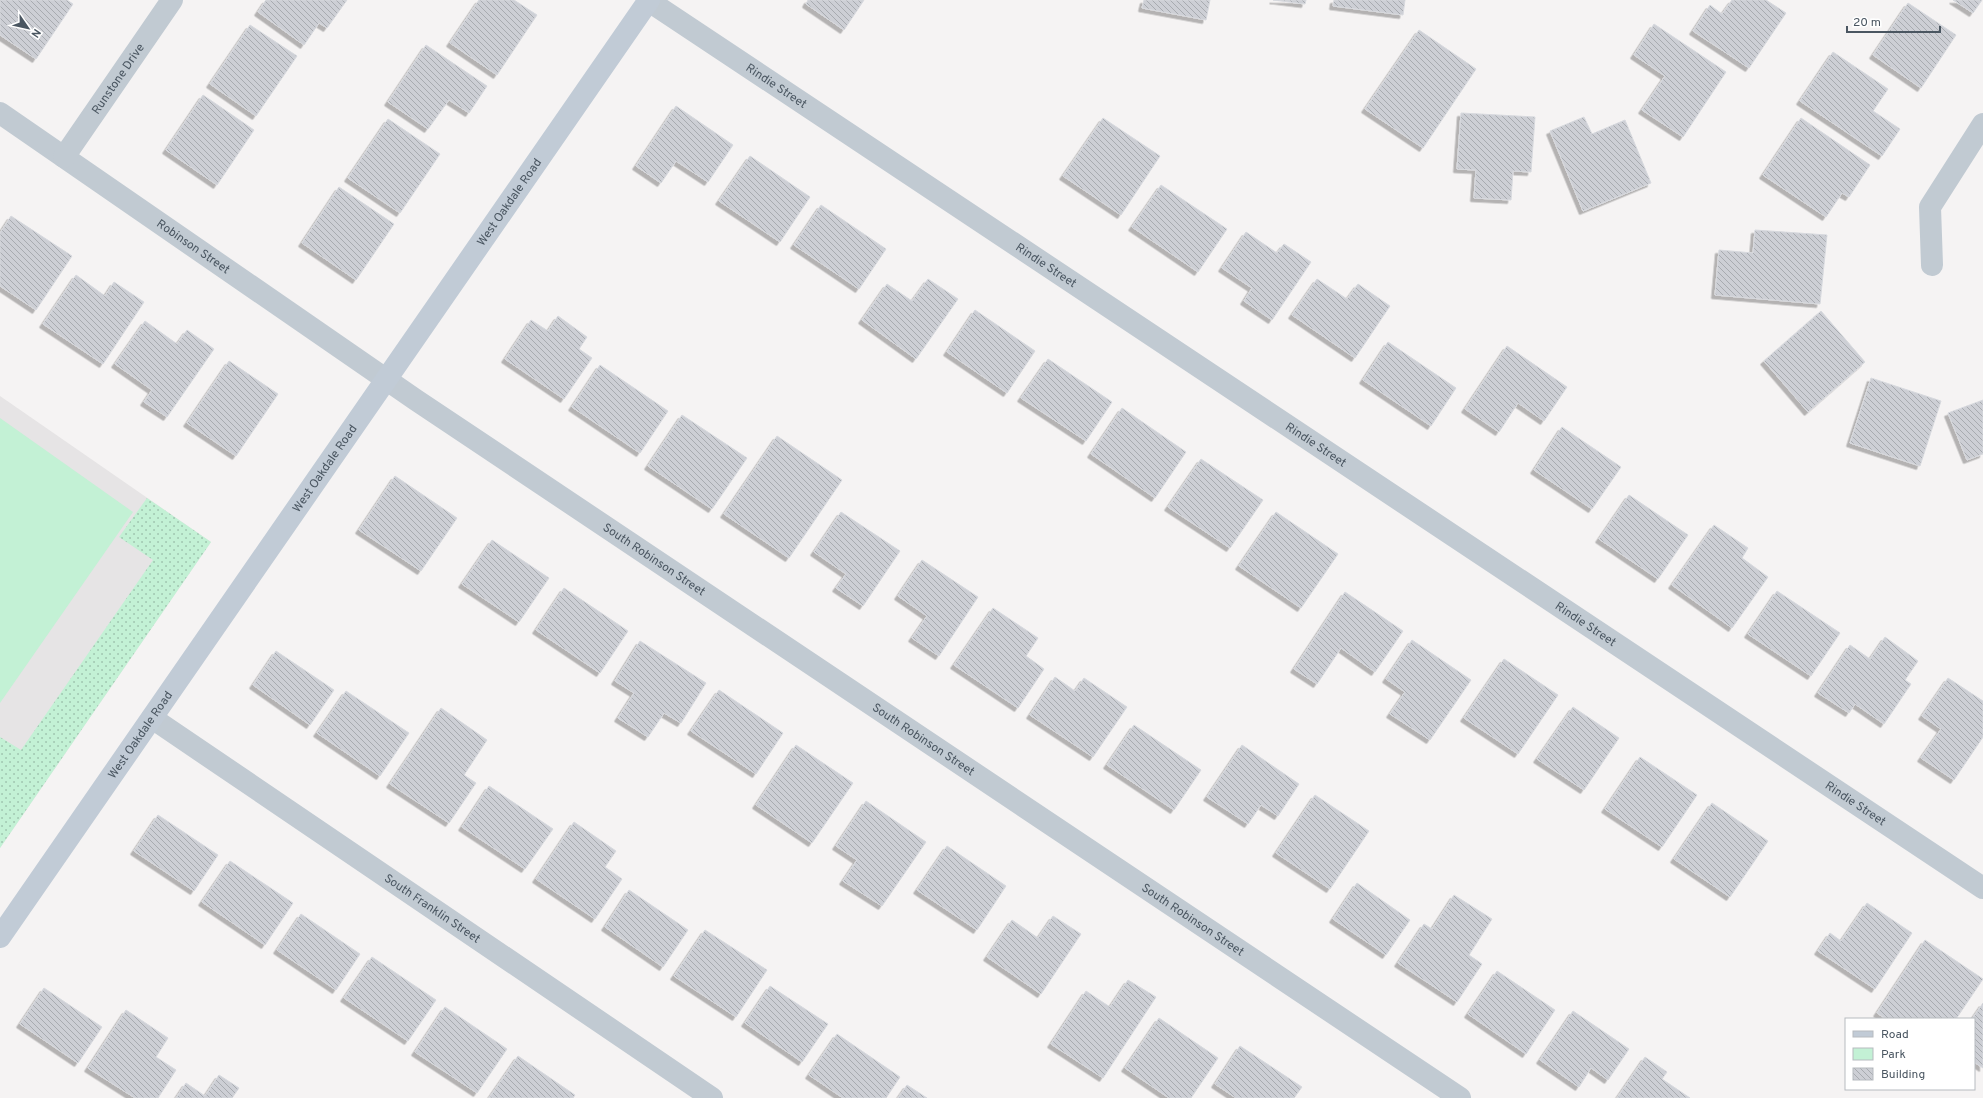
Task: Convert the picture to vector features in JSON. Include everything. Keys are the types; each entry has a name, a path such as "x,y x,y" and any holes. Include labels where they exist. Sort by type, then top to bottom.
{"street":[{"name":"Runstone Drive","path":"64,157 172,0"},
{"name":"West Oakdale Road","path":"0,937 649,0"},
{"name":"Rindie Street","path":"649,0 1983,888"},
{"name":"Robinson Street","path":"0,113 386,380"},
{"path":"1932,265 1930,207 1983,124"},
{"name":"South Robinson Street","path":"386,380 1460,1098"},
{"name":"South Franklin Street","path":"152,718 712,1098"}],"shaded area":[{"path":"0,396 211,542 0,848"}],"green space":[{"path":"0,418 133,512 0,703"},
{"path":"147,498 211,542 0,848 0,737 21,750 153,560 119,537"}],"building":[{"path":"0,0 67,0 73,4 36,59 0,35"},
{"path":"266,0 347,0 327,28 319,23 304,45 258,12"},
{"path":"479,0 514,0 537,15 497,75 450,43"},
{"path":"808,0 864,0 844,30 806,4"},
{"path":"1144,0 1210,0 1206,20 1142,8"},
{"path":"1273,0 1306,0 1305,4"},
{"path":"1334,0 1405,0 1403,15 1333,6"},
{"path":"1732,0 1766,0 1786,13 1749,68 1693,31 1710,5 1722,14"},
{"path":"1953,0 1982,0 1973,13"},
{"path":"1908,3 1956,35 1921,88 1873,55"},
{"path":"1654,24 1726,72 1683,137 1642,110 1665,76 1634,55"},
{"path":"250,25 297,56 256,116 210,84"},
{"path":"1419,30 1476,69 1423,148 1365,109"},
{"path":"426,45 487,86 469,113 449,100 428,129 388,102"},
{"path":"1833,52 1888,89 1873,111 1900,129 1882,156 1800,101"},
{"path":"203,95 254,130 217,185 166,150"},
{"path":"676,106 733,145 708,182 676,161 661,183 636,166"},
{"path":"1461,113 1535,117 1531,172 1513,171 1511,200 1474,198 1476,170 1457,169"},
{"path":"1584,117 1592,134 1625,120 1651,183 1583,211 1550,131"},
{"path":"1103,118 1160,156 1121,215 1063,176"},
{"path":"1801,118 1870,165 1849,197 1842,193 1826,217 1763,175"},
{"path":"388,119 440,154 400,213 348,178"},
{"path":"750,156 810,197 780,242 719,201"},
{"path":"1161,185 1227,229 1198,272 1132,227"},
{"path":"339,187 394,224 356,280 302,243"},
{"path":"821,205 886,249 859,289 794,245"},
{"path":"11,216 72,256 36,310 0,286 0,233"},
{"path":"1755,230 1827,235 1820,304 1715,295 1719,250 1753,253"},
{"path":"1246,232 1277,253 1284,244 1311,262 1272,320 1244,301 1252,288 1222,268"},
{"path":"76,275 105,296 114,282 144,302 103,364 43,324"},
{"path":"928,279 958,299 916,359 862,320 887,284 912,301"},
{"path":"1317,279 1347,299 1358,284 1390,306 1355,358 1292,315"},
{"path":"975,310 1035,351 1007,393 947,352"},
{"path":"1821,311 1865,362 1808,412 1764,361"},
{"path":"558,316 587,337 579,349 592,358 564,399 505,359 531,320 548,331"},
{"path":"145,321 177,344 187,330 214,349 167,417 144,402 152,390 115,364"},
{"path":"1388,342 1456,388 1431,426 1363,380"},
{"path":"1507,346 1567,387 1544,421 1518,403 1499,432 1465,409"},
{"path":"1048,359 1112,402 1086,441 1021,398"},
{"path":"229,361 278,394 236,456 187,423"},
{"path":"600,365 668,411 640,453 572,407"},
{"path":"1871,378 1941,401 1920,466 1850,443"},
{"path":"1983,400 1983,454 1967,460 1948,413"},
{"path":"1122,408 1186,452 1155,498 1091,454"},
{"path":"682,415 747,458 712,509 648,466"},
{"path":"1562,427 1621,467 1592,509 1534,470"},
{"path":"777,436 842,480 789,558 724,514"},
{"path":"1201,459 1263,500 1230,548 1168,507"},
{"path":"395,476 457,518 421,571 359,530"},
{"path":"1629,495 1688,535 1658,579 1599,539"},
{"path":"841,512 900,551 863,606 836,588 846,574 814,552"},
{"path":"1276,512 1338,554 1301,608 1239,566"},
{"path":"1714,525 1748,548 1742,558 1768,577 1732,628 1672,585"},
{"path":"492,540 549,578 519,622 462,584"},
{"path":"922,560 978,597 939,656 912,638 927,616 898,596"},
{"path":"564,588 628,631 600,673 536,630"},
{"path":"1777,591 1840,633 1811,676 1748,634"},
{"path":"1345,592 1403,631 1375,672 1341,648 1317,684 1294,669"},
{"path":"993,608 1038,638 1026,656 1044,669 1018,708 954,665"},
{"path":"1885,637 1918,661 1905,680 1911,684 1884,724 1855,704 1849,713 1818,693 1850,645 1870,659"},
{"path":"1412,640 1471,680 1430,740 1390,714 1405,692 1386,679"},
{"path":"640,641 706,683 681,723 664,713 648,737 618,718 634,693 615,681"},
{"path":"276,651 334,690 310,725 253,685"},
{"path":"1504,659 1558,695 1518,754 1464,718"},
{"path":"1055,677 1075,691 1084,678 1127,707 1093,757 1030,715"},
{"path":"1948,678 1983,701 1983,737 1954,780 1921,758 1941,729 1922,716"},
{"path":"719,690 783,733 756,774 691,731"},
{"path":"346,691 409,733 380,776 317,733"},
{"path":"1573,707 1619,738 1584,790 1537,759"},
{"path":"441,708 487,740 464,775 476,783 449,823 390,784"},
{"path":"1134,725 1201,770 1174,810 1107,765"},
{"path":"796,745 853,783 812,843 756,805"},
{"path":"1242,745 1299,784 1278,816 1261,805 1248,824 1207,797"},
{"path":"1640,757 1697,795 1662,847 1605,809"},
{"path":"489,786 553,829 525,869 462,827"},
{"path":"1315,795 1369,831 1330,889 1276,853"},
{"path":"866,801 926,842 882,906 843,881 857,860 836,846"},
{"path":"1712,803 1768,841 1730,897 1674,859"},
{"path":"158,815 218,855 194,891 134,851"},
{"path":"574,822 616,851 605,867 622,879 595,919 536,879"},
{"path":"947,846 1006,886 977,930 917,890"},
{"path":"230,861 293,903 265,945 202,902"},
{"path":"1357,883 1410,920 1386,955 1333,919"},
{"path":"629,890 688,930 663,967 605,927"},
{"path":"1454,895 1492,919 1469,955 1482,964 1457,1002 1398,963 1424,924 1432,929"},
{"path":"1867,903 1912,933 1875,989 1818,951 1830,933 1841,941"},
{"path":"301,914 360,954 336,990 277,950"},
{"path":"1053,916 1081,934 1041,994 987,957 1012,920 1038,938"},
{"path":"705,930 767,970 736,1017 674,976"},
{"path":"1925,940 1983,979 1957,1018 1884,1018 1877,1013"},
{"path":"372,957 436,1000 408,1041 344,998"},
{"path":"1497,971 1555,1010 1526,1054 1468,1014"},
{"path":"1128,980 1156,997 1103,1078 1051,1044 1086,991 1110,1007"},
{"path":"770,986 828,1024 802,1062 745,1023"},
{"path":"44,988 102,1027 78,1063 20,1024"},
{"path":"1983,1003 1983,1068 1975,1063 1975,1018 1973,1018"},
{"path":"445,1007 507,1049 477,1093 415,1052"},
{"path":"126,1010 168,1038 156,1057 176,1070 158,1098 135,1098 88,1068"},
{"path":"1573,1011 1629,1049 1608,1080 1591,1068 1579,1087 1540,1060"},
{"path":"1159,1018 1218,1058 1191,1098 1169,1098 1125,1068"},
{"path":"837,1034 900,1077 886,1098 843,1098 809,1075"},
{"path":"1240,1046 1302,1087 1294,1098 1236,1098 1215,1084"},
{"path":"518,1056 575,1095 573,1098 489,1098"},
{"path":"1645,1057 1667,1072 1662,1079 1690,1098 1617,1098"},
{"path":"219,1075 239,1088 232,1098 176,1098 186,1083 205,1096"},
{"path":"907,1085 927,1098 898,1098"}]}
